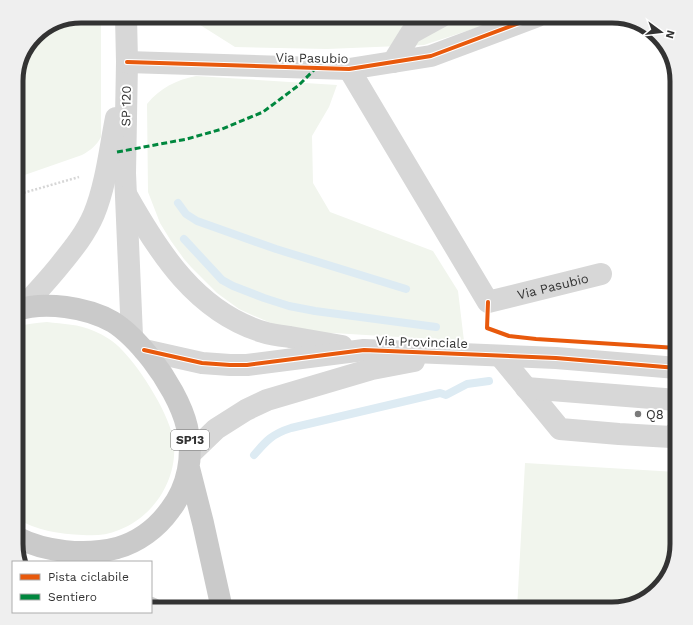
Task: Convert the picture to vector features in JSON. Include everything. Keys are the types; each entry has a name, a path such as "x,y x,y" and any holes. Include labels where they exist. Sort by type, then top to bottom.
{"main road":[{"name":"SP13","path":"23,308 34,306 48,306 90,312 114,323 138,343 157,367 183,414 187,426 190,440 190,461 220,602"},
{"name":"SP13","path":"23,540 38,546 80,557 98,551 124,546 147,533 162,520 175,505 186,480 190,461"}],"street":[{"name":"SP 120","path":"126,23 125,173 138,343"},
{"path":"393,62 411,33 429,23"},
{"name":"Via Pasubio","path":"127,62 349,69 431,56 519,23"},
{"path":"23,305 44,285 82,238 92,219 104,182 127,62"},
{"name":"Via Pasubio","path":"349,69 488,302 602,274"},
{"path":"126,193 157,245 182,278 200,296 227,316 248,327 265,333 364,350"},
{"name":"Via Provinciale","path":"138,343 202,363 230,365 247,365 364,350 556,358 670,367"},
{"name":"Via Provinciale","path":"190,461 216,429 246,410 267,400 372,369 459,354"},
{"path":"500,356 560,429 670,437"},
{"path":"526,388 670,399"}],"path":[{"path":"23,193 90,174 94,171 103,156 106,153 109,153"}],"shaded area":[{"path":"101,23 101,137 93,148 82,155 23,176 24,70 27,59 33,49 40,40 49,33 59,27 70,24"},
{"path":"197,23 491,23 424,45 327,49 235,47"},
{"path":"196,76 337,85 329,107 312,136 313,183 330,212 433,251 458,291 464,341 319,333 278,326 239,309 217,293 191,267 171,241 160,223 148,192 147,104 157,93 175,82"},
{"path":"47,322 83,327 109,339 130,358 138,369 154,394 168,421 174,444 174,458 167,484 152,507 131,524 119,530 106,534 74,535 40,529 23,522 23,325"},
{"path":"525,463 670,472 669,555 666,566 653,585 634,598 623,601 517,602"}],"waterway":[{"path":"178,203 186,214 197,221 276,249 406,289"},
{"path":"184,239 222,280 264,298 289,306 315,311 436,327"},
{"path":"254,455 270,438 291,428 440,393 446,395 467,384 489,381"}],"marked path":[{"path":"117,152 187,139 222,129 263,112 299,85 316,68"}],"cycle path":[{"path":"127,62 349,69 431,56 519,23"},
{"path":"488,302 487,328 509,336 670,348"},
{"path":"144,350 202,363 230,365 247,365 364,350 556,358 670,367"}],"place":[{"name":"Q8","path":"638,414"}]}
